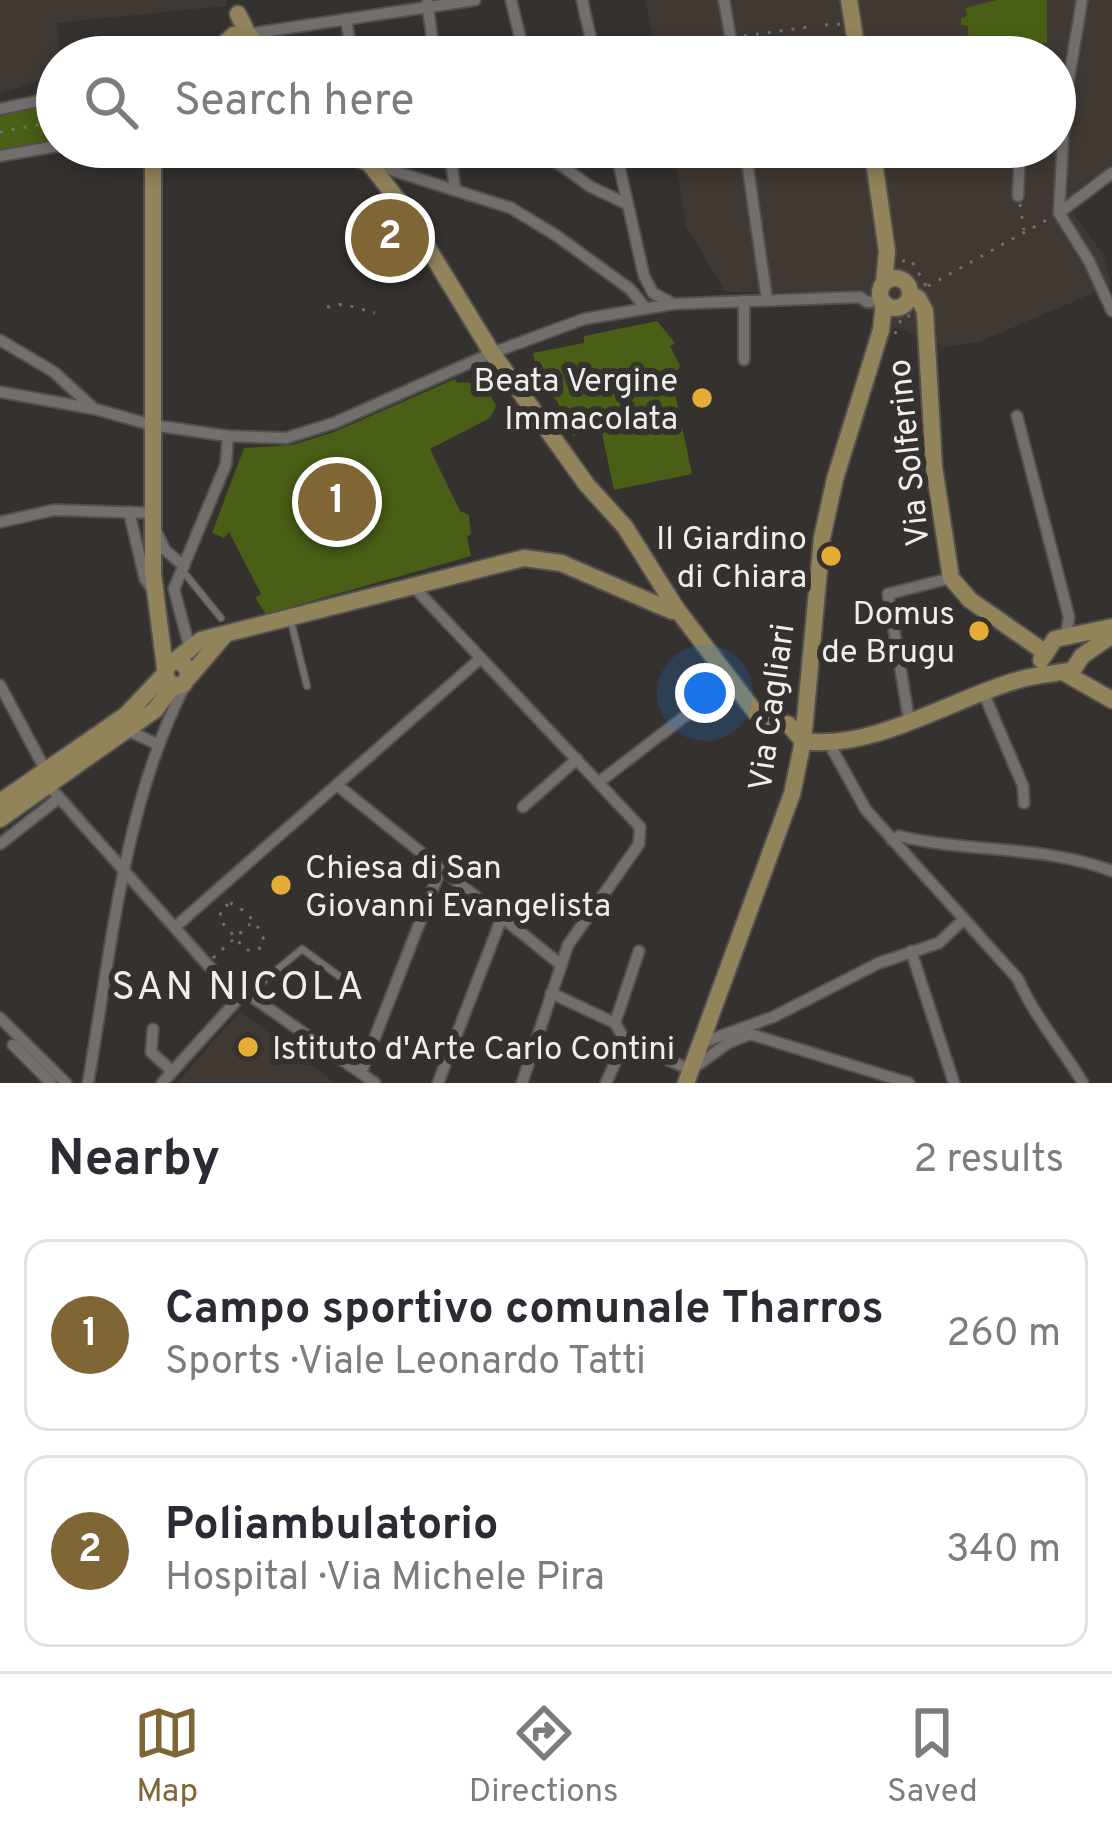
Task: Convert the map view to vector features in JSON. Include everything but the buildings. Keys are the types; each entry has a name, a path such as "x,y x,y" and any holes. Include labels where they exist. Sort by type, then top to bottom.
{"street":[{"path":"238,7 241,35 427,3 475,0"},
{"path":"511,0 520,36"},
{"path":"582,0 590,36"},
{"path":"724,0 731,36"},
{"path":"849,0 855,36"},
{"path":"1074,36 1082,0"},
{"path":"427,3 432,36"},
{"path":"346,19 349,36"},
{"path":"0,109 36,101"},
{"path":"0,156 36,150"},
{"path":"88,1083 126,872 173,708 177,676 155,592 153,168"},
{"path":"377,168 492,353 587,484 625,527 676,608 755,713 789,725 802,741 830,745 984,694 1053,663 1081,659 1112,631"},
{"path":"392,168 511,208 630,289 644,306"},
{"path":"452,168 455,188"},
{"path":"565,168 591,188 627,204"},
{"path":"619,168 644,276 653,292 673,304"},
{"path":"748,168 767,300"},
{"path":"0,392 152,425 228,436 286,438 321,428 492,353 584,319 644,306 897,294 875,168"},
{"path":"1018,196 1019,168"},
{"path":"1059,168 1059,213 1109,293 1112,310"},
{"path":"397,171 392,183 401,204"},
{"path":"1059,213 1112,173"},
{"path":"630,289 644,276"},
{"name":"Via Solferino","path":"897,294 926,326 934,467 951,578 970,601 1112,700"},
{"name":"Via Cagliari","path":"688,1076 708,1048 791,794 802,741 822,538 835,479 881,330 897,294"},
{"path":"744,301 744,360"},
{"path":"0,340 54,372 95,409"},
{"path":"1017,416 1069,617 1066,637"},
{"path":"191,646 174,589 226,464 228,436"},
{"path":"0,521 55,510 129,512 152,518"},
{"path":"129,512 145,579 155,592"},
{"path":"152,518 165,550 183,568"},
{"path":"0,819 165,702 191,646 223,627 290,617 502,562 544,560 582,571 672,611 676,608"},
{"path":"909,721 888,594 951,578"},
{"path":"413,586 599,782 640,827 642,836 568,945 522,1083"},
{"name":"Via Solferino","path":"1002,622 1066,637"},
{"path":"0,844 51,785 126,715 177,676 223,627"},
{"path":"1053,663 1051,641 1112,631"},
{"path":"1066,637 1079,644 1095,688"},
{"path":"175,927 482,658"},
{"path":"599,782 731,681"},
{"path":"0,685 51,785 207,963 243,996 375,1083"},
{"path":"984,694 1023,786 1024,803"},
{"path":"127,730 159,745"},
{"path":"830,745 866,811 1018,980 1083,1083"},
{"path":"524,807 577,759"},
{"path":"0,802 51,785"},
{"path":"337,785 560,964"},
{"path":"892,840 898,836 938,846 1079,858 1112,871"},
{"path":"911,862 938,846"},
{"path":"361,1073 441,868"},
{"path":"439,1083 502,917"},
{"path":"708,1048 852,975 946,939 963,920"},
{"path":"910,950 954,1083"},
{"path":"615,1023 639,951"},
{"path":"551,993 615,1023 625,1041 688,1076"},
{"path":"162,1083 243,996"},
{"path":"762,1036 773,1017"},
{"path":"0,1018 9,1041 51,1083"},
{"path":"153,1030 151,1052 172,1071"},
{"path":"708,1048 744,1035 762,1036 909,1083"},
{"path":"9,1041 66,1083"},
{"path":"606,1083 625,1041"}],"lane":[{"path":"183,568 223,627"},
{"path":"290,617 307,686"},
{"path":"243,996 302,949 339,976"}],"path":[{"path":"755,36 808,27"},
{"path":"0,132 36,126"},
{"path":"1018,196 1025,232"},
{"path":"897,294 1059,213"},
{"path":"887,252 894,250 899,261 911,260 897,294"},
{"path":"327,307 344,304 375,313"},
{"path":"238,905 253,922 264,938 260,948 246,950 220,920 223,906 238,905"},
{"path":"207,963 253,922"}],"shaded area":[{"path":"0,0 227,0 226,6 56,23 58,36 36,36 36,82 0,94"},
{"path":"645,0 1112,0 1112,180 1070,209 1103,254 1112,285 979,342 945,347 883,323 854,293 726,292 686,226 676,168 1076,168 1076,36 653,36"},
{"name":"Istituto d'Arte Carlo Contini","path":"240,1011 335,1083 177,1083"}],"green space":[{"path":"997,0 1047,0 1047,36 968,36 968,26 961,25 961,18 967,16 965,8"},
{"path":"36,108 36,145 0,151 0,116"},
{"path":"657,321 675,343 670,346 680,366 672,379 692,474 614,490 601,429 573,436 557,401 539,382 533,353 584,343 584,336"},
{"path":"455,379 481,387 496,406 490,418 430,449 460,511 469,515 471,556 266,614 255,598 261,594 229,532 224,538 212,533 244,448 292,445 334,432"}],"place":[{"name":"Poliambulatorio","path":"390,238"},
{"name":"Beata Vergine Immacolata","path":"702,398"},
{"name":"Campo sportivo comunale Tharros","path":"337,502"},
{"name":"Il Giardino di Chiara","path":"831,556"},
{"name":"Domus de Brugu","path":"979,631"},
{"name":"Chiesa di San Giovanni Evangelista","path":"281,885"},
{"name":"Istituto d'Arte Carlo Contini","path":"248,1047"}],"district":[{"name":"SAN NICOLA","path":"239,985"}]}
